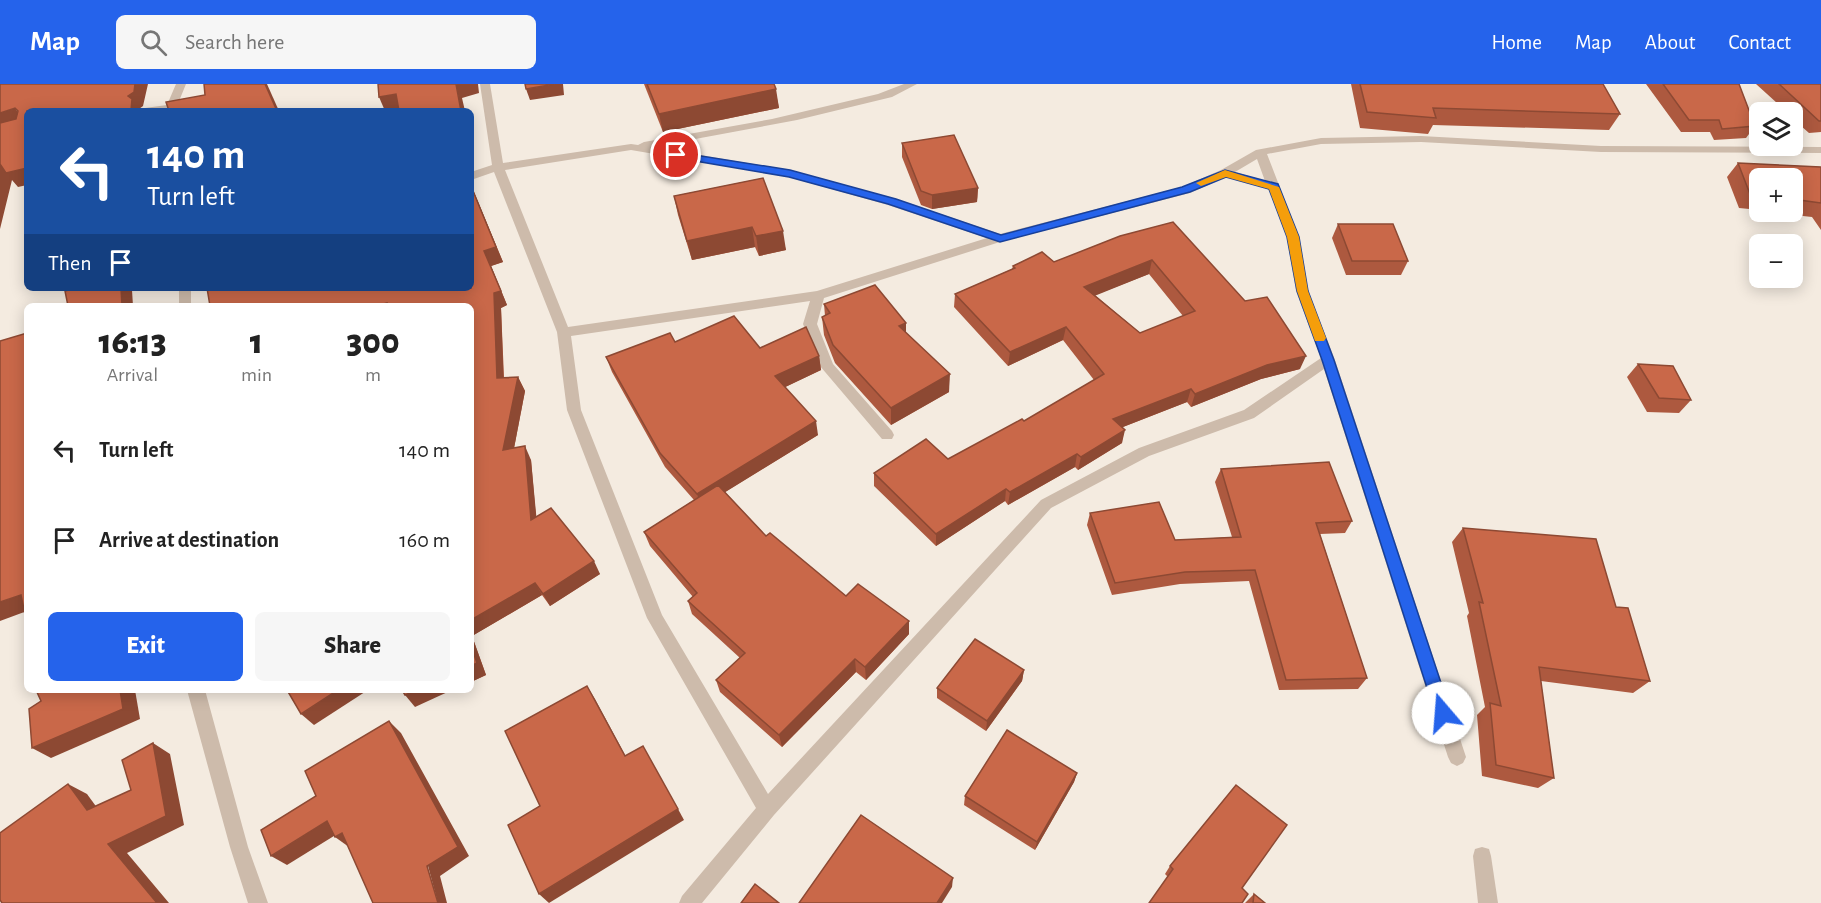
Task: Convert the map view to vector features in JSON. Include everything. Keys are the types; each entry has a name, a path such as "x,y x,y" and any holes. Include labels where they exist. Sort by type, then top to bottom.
{"street":[{"path":"170,108 182,84"},
{"path":"486,84 498,167 564,332 574,410 655,618 767,809"},
{"path":"474,175 498,167 737,131 891,96 912,84"},
{"path":"564,332 818,295 1000,238 1186,190 1225,173 1260,152 1321,141 1421,139 1601,149 1821,150"},
{"path":"631,147 790,174 892,202 1000,238"},
{"path":"1260,152 1293,237 1302,291 1328,360 1458,757"},
{"path":"1225,173 1274,187"},
{"path":"818,295 810,324 827,366 887,435"},
{"path":"689,903 767,809 1046,504 1144,452 1249,414 1328,360"},
{"path":"197,693 236,836 258,903"},
{"path":"1482,856 1488,903"}],"building":[{"path":"0,84 135,84 134,92 128,96 132,99 131,108 24,108 24,169 6,173 0,164 0,123 16,119 18,111 15,108 0,113"},
{"path":"204,84 265,84 276,108 168,108 166,102 205,95"},
{"path":"378,84 456,84 460,108 398,108 396,94 379,97"},
{"path":"525,84 555,84 526,89"},
{"path":"647,84 774,84 776,89 659,114"},
{"path":"1360,84 1603,84 1620,114 1433,108 1436,118 1367,112"},
{"path":"1663,84 1739,84 1749,110 1749,127 1722,129 1719,120 1689,120"},
{"path":"1779,84 1821,84 1821,121 1803,106 1803,102 1798,102"},
{"path":"954,135 978,188 932,195 921,191 902,143"},
{"path":"1738,163 1821,167 1821,203 1803,201 1803,168 1749,168 1749,191"},
{"path":"763,178 783,231 756,236 752,227 687,241 674,196"},
{"path":"474,193 496,247 484,251 501,291 494,293 497,378 518,377 503,450 525,446 531,520 551,508 594,561 543,594 535,583 474,618 474,303 210,303 208,291 474,291"},
{"path":"1173,222 1245,301 1267,297 1306,356 1267,365 1195,394 1191,389 1113,419 1125,430 1081,457 1077,454 1010,492 1006,489 936,534 874,473 926,439 948,459 1022,419 1024,421 1104,374 1066,327 1010,352 955,294 1015,268 1013,266 1042,252 1054,262 1120,236","holes":["1152,260 1195,311 1140,333 1084,287"]},
{"path":"1338,224 1393,224 1408,261 1352,261"},
{"path":"875,285 906,323 899,326 950,374 891,408 833,345 822,317 830,313 824,304"},
{"path":"65,291 121,291 122,303 67,303"},
{"path":"734,316 760,348 806,327 819,356 775,376 816,421 697,494 660,453 606,357 670,333 675,342"},
{"path":"24,334 24,610 21,595 0,602 0,341"},
{"path":"1638,364 1673,366 1691,400 1659,398"},
{"path":"1329,462 1352,521 1316,523 1367,678 1286,680 1255,570 1185,572 1115,583 1090,513 1159,502 1175,540 1241,537 1221,469"},
{"path":"718,485 766,536 770,533 846,596 858,584 909,621 865,667 855,659 779,735 716,680 745,653 688,601 697,593 644,532"},
{"path":"1463,528 1596,539 1616,607 1628,608 1650,681 1539,667 1554,778 1496,765 1490,703 1501,706 1479,602 1483,603"},
{"path":"975,639 1024,670 987,721 937,688"},
{"path":"587,686 625,756 643,746 678,809 539,894 508,825 540,806 505,731"},
{"path":"37,693 120,693 123,709 32,748 29,709 41,701"},
{"path":"289,693 333,693 301,714"},
{"path":"389,721 458,847 427,866 438,903 373,903 342,833 335,837 327,821 271,856 261,830 316,796 305,771"},
{"path":"1007,730 1077,773 1037,842 965,796"},
{"path":"153,743 166,816 108,844 157,903 2,903 0,900 0,833 68,784 87,810 131,790 122,760"},
{"path":"1236,785 1287,825 1242,888 1248,894 1242,903 1149,903 1173,869 1170,866"},
{"path":"861,815 953,878 937,903 799,903"},
{"path":"755,884 779,903 741,903"},
{"path":"1254,894 1265,903 1253,903"}],"slow traffic":[{"path":"1201,183 1225,173 1274,187 1293,237 1302,291 1320,338"}],"route":[{"path":"676,155 790,174 892,202 1000,238 1186,190 1225,173 1274,187 1293,237 1302,291 1328,360 1443,713"}]}
